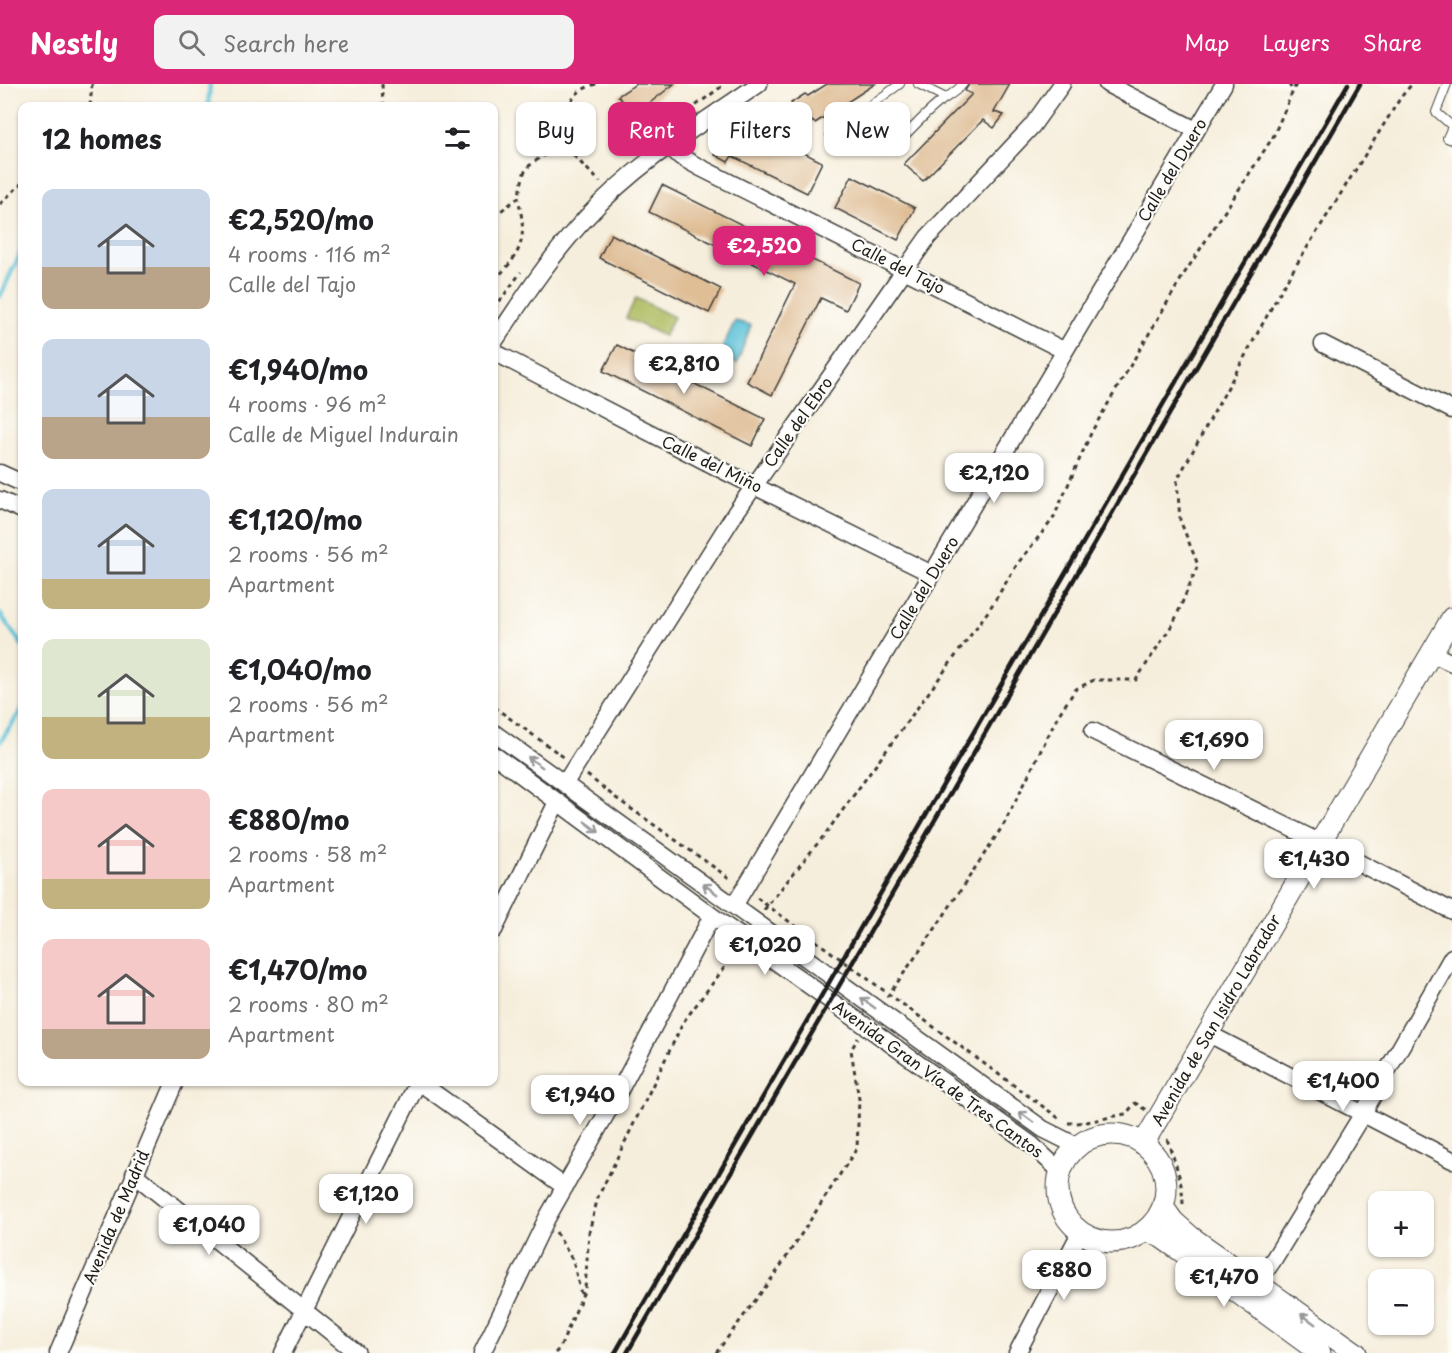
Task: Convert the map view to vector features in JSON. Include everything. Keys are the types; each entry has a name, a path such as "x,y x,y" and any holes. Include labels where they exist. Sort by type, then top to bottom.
{"street":[{"path":"696,127 759,84"},
{"name":"Calle del Ebro","path":"565,783 754,485 904,269 928,237 1032,126 1062,84"},
{"path":"1107,84 1196,130"},
{"name":"Calle del Duero","path":"734,906 1224,84"},
{"path":"498,336 564,243 587,216 655,156"},
{"name":"Calle del Tajo","path":"680,156 1065,351"},
{"path":"1323,344 1452,410"},
{"name":"Calle del Miño","path":"498,354 726,472 932,574"},
{"path":"0,473 18,481"},
{"path":"0,500 18,508"},
{"name":"Avenida de San Isidro Labrador","path":"1143,1144 1452,618"},
{"path":"1431,653 1452,663"},
{"path":"1093,730 1452,911"},
{"name":"Avenida Gran Vía de Tres Cantos","path":"498,736 1043,1129 1077,1146"},
{"name":"Avenida Gran Vía de Tres Cantos","path":"498,758 745,940 1032,1145 1060,1171"},
{"path":"498,922 557,802"},
{"path":"482,1353 547,1218 621,1088 712,916"},
{"path":"1257,1283 1362,1114 1452,957"},
{"path":"1209,1034 1452,1160"},
{"name":"Avenida de Madrid","path":"58,1353 173,1086"},
{"path":"283,1353 416,1086"},
{"path":"424,1086 565,1187"},
{"path":"1110,1134 1127,1136 1143,1144 1156,1156 1164,1172 1166,1190 1163,1207 1156,1220 1147,1230 1131,1239 1114,1243 1096,1240 1080,1233 1068,1221 1060,1205 1057,1188 1060,1171 1066,1158 1077,1146 1092,1137 1110,1134"},
{"path":"134,1174 357,1353"},
{"path":"1163,1207 1173,1221 1191,1237 1356,1353"},
{"path":"1147,1230 1181,1251 1320,1353"},
{"path":"1017,1353 1080,1233"}],"lane":[{"path":"875,102 900,84"},
{"path":"918,84 946,98"},
{"path":"910,130 963,84"},
{"path":"1447,84 1436,112 1452,127 1450,139"}],"path":[{"path":"90,102 92,84"},
{"path":"382,84 384,102"},
{"path":"571,102 578,93 596,84"},
{"path":"1289,84 1293,92"},
{"path":"757,922 767,906 826,833 989,610 1018,563 1053,519 1092,431 1184,274 1273,137 1296,84"},
{"path":"877,1010 890,995 1004,824 1059,714 1076,689 1094,680 1136,680 1174,622 1198,565 1180,520 1177,480 1285,284 1401,98 1413,84"},
{"path":"498,276 514,258 520,247 523,221 518,198 524,173 541,156"},
{"path":"575,156 600,182"},
{"path":"0,204 18,187"},
{"path":"498,213 518,198"},
{"path":"498,710 616,798 1066,1123 1079,1124 1126,1114 1135,1103 1173,1126 1167,1139 1177,1163 1182,1184 1183,1205 1189,1210"},
{"path":"555,1353 560,1348 585,1289 589,1232 598,1197 684,1021 727,967 745,940"},
{"path":"716,1353 778,1270 857,1148 860,1099 851,1050 866,1027"},
{"path":"547,1218 573,1261 582,1296"}],"green space":[{"path":"636,298 674,317 664,336 626,318"}],"water":[{"path":"735,321 751,325 737,364 719,355"}],"building":[{"path":"636,84 674,84 651,102 622,102 618,96"},
{"path":"827,84 875,84 847,102 824,102 824,117 815,123 812,121 812,102 793,102 805,94 808,96"},
{"path":"969,84 1010,84 994,112 1004,115 994,128 983,120 923,181 904,164 972,94 965,91"},
{"path":"717,156 732,156 728,162"},
{"path":"732,156 810,156 822,162 807,193"},
{"path":"852,176 915,208 898,240 835,208"},
{"path":"662,185 859,283 846,310 821,298 772,395 747,382 795,284 649,212"},
{"path":"611,234 721,289 709,313 599,258"},
{"path":"617,345 765,419 752,446 603,371"}],"waterway":[{"path":"208,102 210,84"},
{"path":"0,296 18,258"},
{"path":"0,614 18,639"},
{"path":"0,742 18,715"}],"railway":[{"path":"615,1353 1348,84"},
{"path":"627,1353 1360,84"}]}
